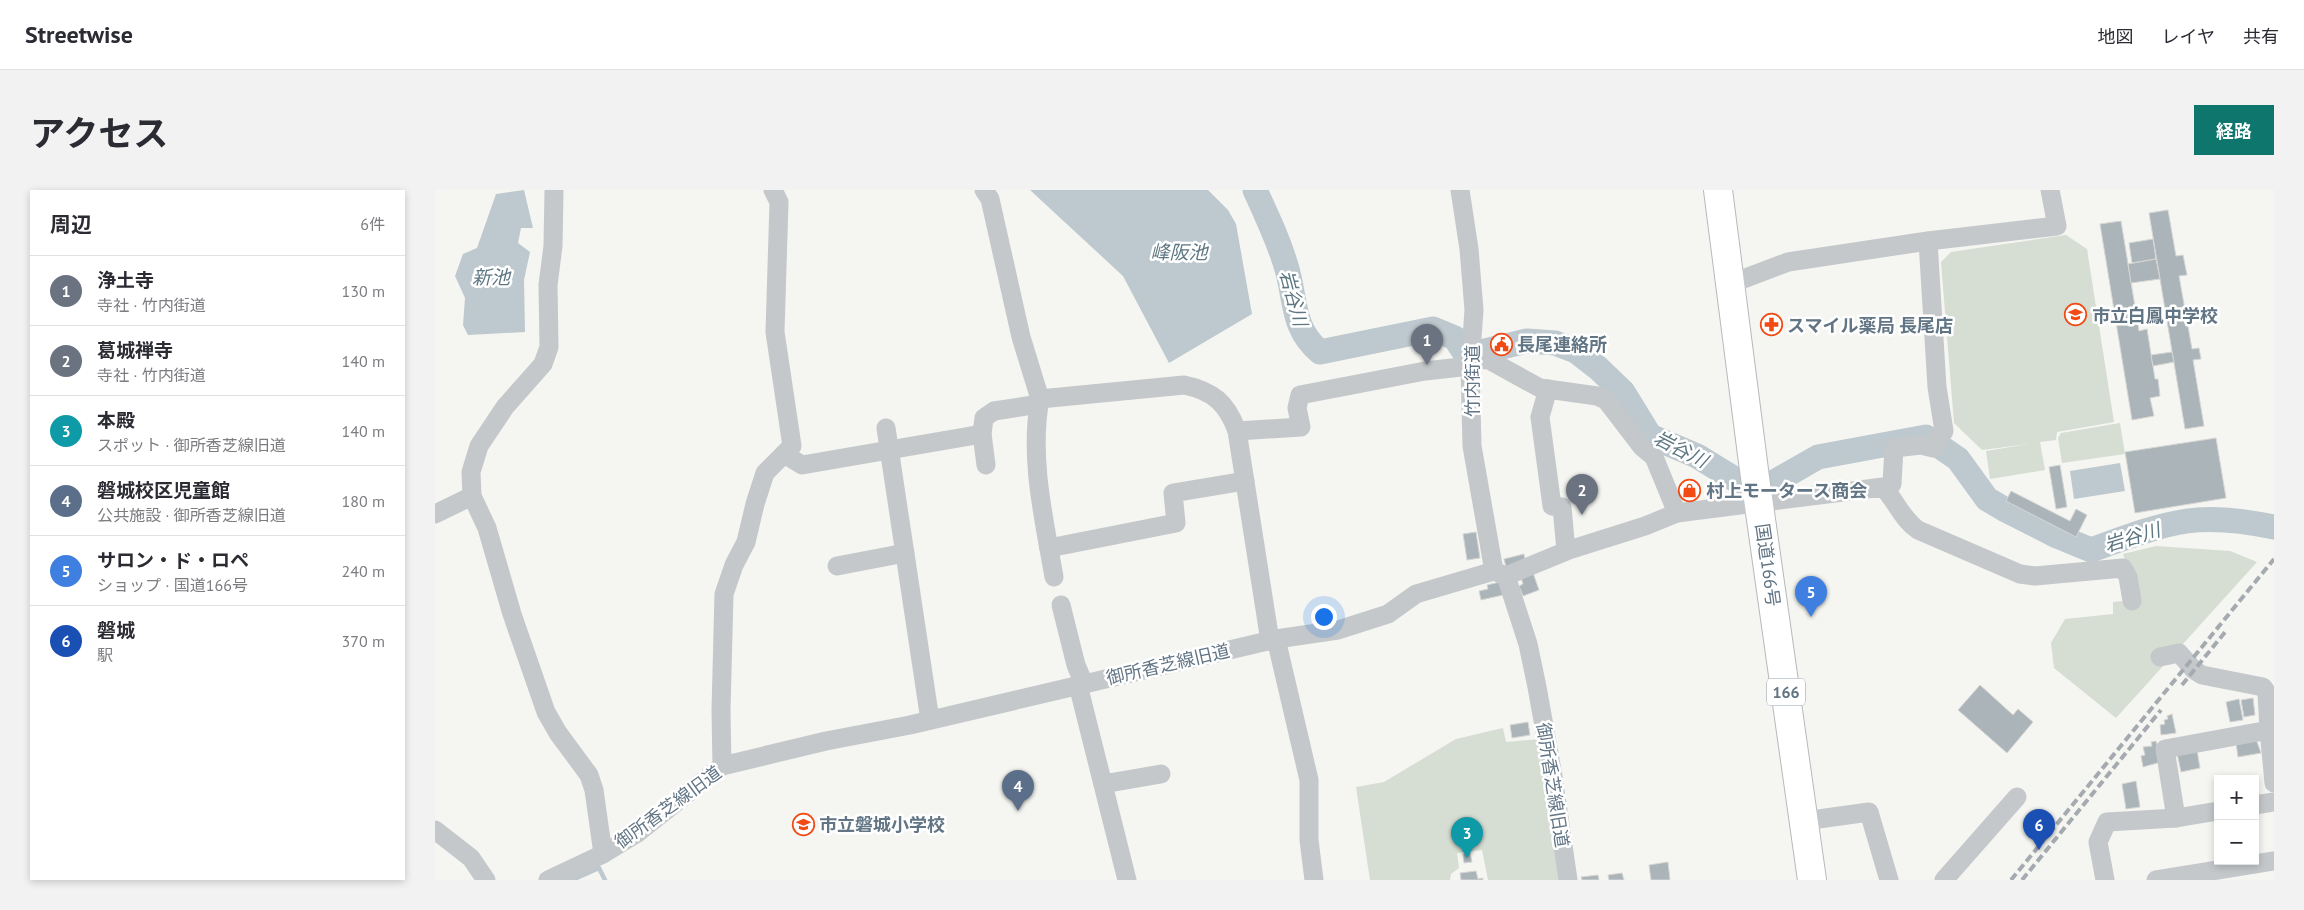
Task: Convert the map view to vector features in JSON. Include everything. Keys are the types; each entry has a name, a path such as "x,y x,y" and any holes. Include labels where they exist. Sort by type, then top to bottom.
{"highway":[{"name":"国道166号","path":"1718,190 1754,470 1812,880"}],"street":[{"path":"553,190 553,246 548,285 549,347 543,364 505,407 479,446 471,472 472,496 487,528 512,614 546,712 558,733 589,775 594,790 603,854"},
{"path":"722,766 721,710 724,594 734,565 746,542 765,473 792,446 775,332 779,202 773,190"},
{"path":"984,190 990,199 1021,337 1040,402 1035,424 1039,478 1054,576"},
{"name":"竹内街道","path":"1460,190 1469,249 1474,310 1470,357 1472,446 1500,574"},
{"path":"1730,284 1789,262 1928,241 2057,226 2050,190"},
{"path":"1886,490 1892,484 1894,448 1921,445 1933,448 1944,431 1937,387 1928,241"},
{"path":"1237,431 1301,427 1297,408 1300,396 1425,370 1470,357 1489,360 1534,385 1548,389 1597,396 1605,400 1642,447 1654,457 1677,513"},
{"path":"986,465 982,434 985,418 994,411 1040,402 1184,385 1197,388 1219,400 1231,414 1237,431 1273,640 1309,780 1309,840 1314,880"},
{"path":"1548,389 1540,417 1552,506 1562,507 1566,551"},
{"path":"886,428 930,720"},
{"path":"784,454 803,465 982,434"},
{"path":"1049,548 1177,523 1173,493 1245,481"},
{"path":"1500,574 1645,526 1677,513 1883,487 1909,523 1918,530 2019,574 2035,576 2123,568 2128,578 2132,601"},
{"path":"435,514 472,496"},
{"path":"837,566 905,553"},
{"name":"御所香芝線旧道","path":"548,880 603,854 636,834 722,766 826,741 930,720 1273,640 1338,630 1388,614 1416,594 1500,574 1527,644 1537,687 1553,776 1568,880"},
{"path":"1061,605 1127,880"},
{"path":"2160,657 2179,653 2202,675 2263,687 2267,694 2274,783"},
{"path":"2176,818 2165,749 2269,730"},
{"path":"1103,784 1161,774"},
{"path":"1944,880 2017,797"},
{"path":"2259,804 2274,802"},
{"path":"1804,821 1869,812 1889,880"},
{"path":"2105,880 2098,842 2107,822 2176,818 2214,812"},
{"path":"435,830 471,858 486,880"},
{"path":"2156,880 2274,861"}],"shaded area":[{"path":"2066,235 2087,249 2114,422 2057,432 2056,440 2040,442 2045,470 1990,479 1986,451 2029,444 1982,450 1954,423 1941,262 1951,252"},
{"path":"2120,423 2125,454 2062,463 2058,438 2061,433"},
{"path":"2156,546 2230,551 2257,562 2116,718 2054,668 2051,643 2065,619 2113,614 2113,602 2135,600 2131,576 2123,554"},
{"path":"1503,728 1506,742 1541,739 1560,880 1488,880 1482,850 1457,853 1459,868 1451,874 1450,880 1370,880 1356,787 1384,782 1456,739"}],"water":[{"name":"新池","path":"524,190 533,228 521,228 518,243 530,252 524,280 525,332 468,335 463,325 465,298 455,276 463,254 477,248 496,194"},
{"name":"峰阪池","path":"1030,190 1208,190 1228,210 1236,224 1252,314 1169,363 1123,276"},
{"path":"2120,463 2125,491 2074,499 2070,471"}],"building":[{"path":"2168,210 2176,256 2183,255 2187,275 2179,276 2192,349 2199,348 2201,359 2193,360 2204,426 2185,429 2149,213"},
{"path":"2121,221 2139,331 2147,329 2155,379 2158,379 2160,396 2150,398 2154,416 2132,420 2100,224"},
{"path":"2153,239 2156,259 2132,263 2129,243"},
{"path":"2156,259 2160,279 2131,283 2128,264"},
{"path":"2172,352 2174,362 2153,366 2151,355"},
{"path":"2216,438 2226,498 2135,513 2125,452"},
{"path":"2060,465 2067,507 2056,509 2049,467"},
{"path":"2011,491 2070,521 2076,509 2087,515 2076,537 2006,501"},
{"path":"1476,532 1480,558 1467,560 1463,534"},
{"path":"1524,554 1526,566 1507,571 1504,559"},
{"path":"1532,570 1539,590 1523,596 1519,586 1523,584 1520,574"},
{"path":"1500,582 1503,595 1481,600 1479,591 1488,589 1487,585"},
{"path":"1980,685 2013,715 2018,709 2033,722 2007,753 1958,710"},
{"path":"2253,698 2255,715 2244,717 2241,700"},
{"path":"2239,699 2243,720 2230,722 2226,702"},
{"path":"2172,714 2176,733 2161,735 2160,725 2165,724 2164,720 2168,719 2167,716"},
{"path":"1528,722 1530,735 1512,738 1510,725"},
{"path":"2256,739 2261,753 2238,757 2236,743"},
{"path":"2156,741 2161,762 2143,767 2141,756 2145,755 2143,747 2152,746 2151,742"},
{"path":"2197,750 2200,768 2181,772 2177,753"},
{"path":"2136,781 2140,807 2126,809 2122,784"},
{"path":"1470,853 1472,862 1464,863 1463,854"},
{"path":"1668,862 1670,880 1651,880 1649,865"},
{"path":"1476,871 1478,879 1483,878 1483,880 1461,880 1460,873"},
{"path":"1622,873 1624,880 1609,880 1608,875"},
{"path":"1598,875 1599,880 1582,880 1581,877"}],"waterway":[{"name":"岩谷川","path":"1255,190 1284,259 1296,314 1304,334 1320,352 1433,329 1455,338 1465,353 1481,352 1527,341 1555,343 1576,351 1598,368 1623,392 1650,436 1697,456 1741,483 1769,485 1818,457 1926,437 1958,459 1987,499 2057,536 2091,550 2150,529 2187,521 2231,520 2274,527"},
{"path":"572,880 599,868 605,880"}],"railway":[{"path":"2011,880 2274,559"},
{"path":"2182,685 2226,631"},
{"path":"2022,880 2161,710"}],"place":[{"name":"市立白鳳中学校","path":"2076,315"},
{"name":"スマイル薬局 長尾店","path":"1771,325"},
{"name":"長尾連絡所","path":"1501,344"},
{"name":"浄土寺","path":"1427,365"},
{"name":"村上モータース商会","path":"1690,490"},
{"name":"葛城禅寺","path":"1582,515"},
{"name":"サロン・ド・ロペ","path":"1811,617"},
{"name":"磐城校区児童館","path":"1018,811"},
{"name":"市立磐城小学校","path":"803,824"},
{"name":"磐城","path":"2039,850"},
{"name":"本殿","path":"1467,858"}]}
